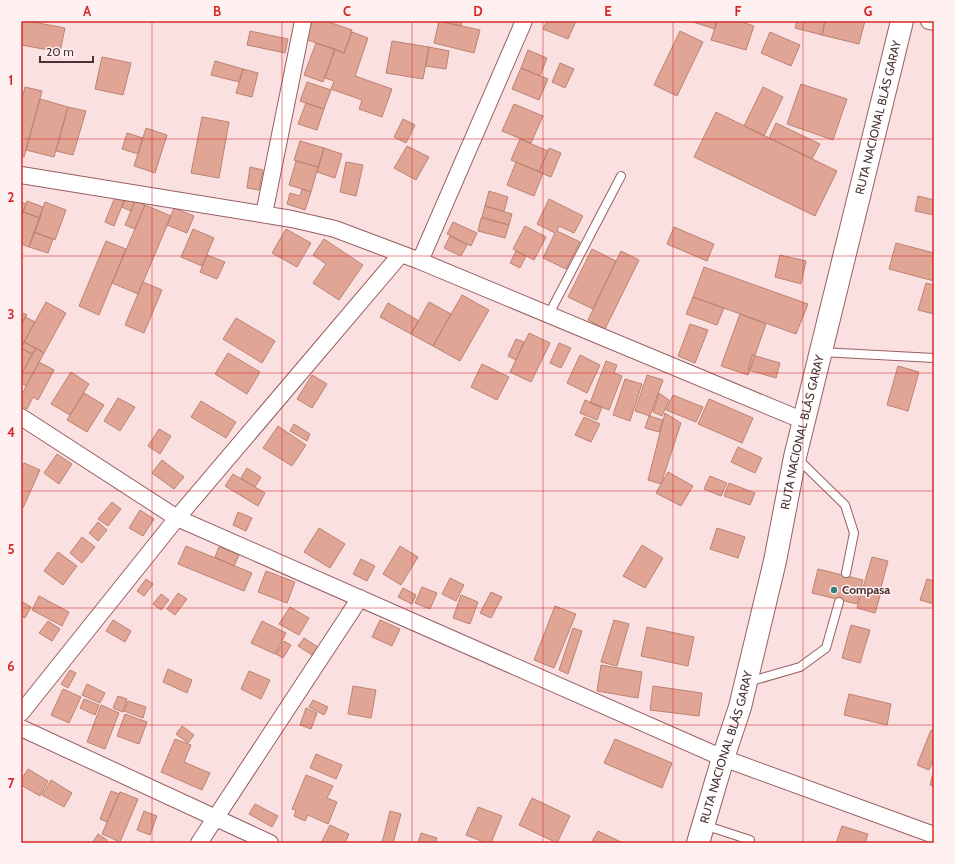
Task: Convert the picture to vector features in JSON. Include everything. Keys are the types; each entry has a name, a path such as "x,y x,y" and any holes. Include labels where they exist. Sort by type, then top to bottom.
{"highway":[{"name":"RUTA NACIONAL BLÁS GARAY","path":"701,834 746,683 776,561 795,457 902,21"}],"street":[{"path":"264,214 303,21"},
{"path":"420,261 524,21"},
{"path":"929,21 934,22"},
{"path":"21,175 264,214 335,229 420,261 804,421"},
{"path":"21,713 177,518 401,254"},
{"path":"21,417 177,518 723,758 934,835"},
{"path":"199,843 360,598"},
{"path":"21,728 270,843"}],"lane":[{"path":"549,314 621,176"},
{"path":"820,352 934,358"},
{"path":"795,457 845,505 854,533 846,573"},
{"path":"746,683 800,667 826,648 838,602"},
{"path":"701,834 750,840 748,843"}],"building":[{"path":"22,21 65,28 60,52 21,45"},
{"path":"309,21 326,21 352,30 344,53 302,38"},
{"path":"438,21 462,21 461,26"},
{"path":"439,21 480,30 474,53 434,43"},
{"path":"547,21 576,21 568,39 543,29"},
{"path":"690,21 717,21 715,29"},
{"path":"717,21 739,21 754,26 746,50 711,40"},
{"path":"797,21 825,21 822,35 795,28"},
{"path":"825,21 865,21 859,44 822,35"},
{"path":"250,31 288,39 285,53 247,45"},
{"path":"680,31 703,42 677,96 654,85"},
{"path":"352,32 368,38 355,76 392,89 382,117 359,109 362,100 331,89 334,81 325,78 335,49 344,53"},
{"path":"770,32 800,45 791,66 761,53"},
{"path":"392,41 429,47 423,79 386,73"},
{"path":"316,43 335,49 323,82 304,75"},
{"path":"429,47 449,51 446,69 426,66"},
{"path":"528,50 547,58 540,76 521,68"},
{"path":"102,57 131,63 123,95 95,89"},
{"path":"215,61 243,69 239,82 211,75"},
{"path":"560,63 574,69 565,88 552,82"},
{"path":"521,68 548,79 539,100 512,89"},
{"path":"243,69 258,73 252,97 236,93"},
{"path":"307,82 331,90 324,109 300,101"},
{"path":"801,84 847,99 833,140 787,124"},
{"path":"25,87 42,91 24,157 21,156 21,102"},
{"path":"763,87 783,97 764,136 744,126"},
{"path":"40,99 68,107 54,157 26,150"},
{"path":"306,103 324,109 317,130 298,124"},
{"path":"514,104 543,116 531,143 502,131"},
{"path":"68,107 86,111 73,155 56,151"},
{"path":"716,112 837,171 815,216 694,157"},
{"path":"202,117 229,122 219,178 191,173"},
{"path":"403,119 415,125 406,143 394,137"},
{"path":"776,123 820,144 812,159 769,138"},
{"path":"146,128 167,135 155,173 134,166"},
{"path":"127,133 143,138 138,154 122,149"},
{"path":"520,139 548,151 539,172 511,160"},
{"path":"300,141 324,148 318,167 294,160"},
{"path":"407,146 429,157 416,180 394,168"},
{"path":"324,148 342,154 335,178 317,172"},
{"path":"549,148 561,153 551,177 539,172"},
{"path":"296,161 318,167 311,192 289,185"},
{"path":"346,162 363,165 356,196 340,192"},
{"path":"516,162 543,173 534,196 507,185"},
{"path":"250,167 263,170 259,190 247,188"},
{"path":"302,189 311,192 305,210 287,204 290,193 300,196"},
{"path":"489,191 508,197 504,211 485,206"},
{"path":"918,196 934,200 934,215 915,211"},
{"path":"115,197 124,201 114,226 105,222"},
{"path":"126,197 135,201 131,211 122,207"},
{"path":"549,199 583,216 574,233 559,226 557,231 580,242 566,269 543,258 555,233 537,224"},
{"path":"27,201 43,207 40,218 23,212"},
{"path":"135,201 145,205 135,229 125,225"},
{"path":"21,202 26,204 21,218"},
{"path":"45,202 66,210 55,240 34,232"},
{"path":"145,205 171,216 138,294 112,283"},
{"path":"485,206 512,214 509,225 482,217"},
{"path":"174,208 194,216 187,233 167,225"},
{"path":"23,212 40,218 29,247 21,244 21,218"},
{"path":"481,218 509,225 505,238 478,231"},
{"path":"453,222 477,233 471,246 447,234"},
{"path":"525,226 546,237 534,260 513,249"},
{"path":"674,227 714,244 707,261 667,244"},
{"path":"193,229 214,238 202,266 181,257"},
{"path":"286,229 311,243 297,267 272,253"},
{"path":"34,232 53,239 48,253 29,247"},
{"path":"450,236 467,245 461,256 444,248"},
{"path":"324,239 363,265 339,300 313,283 326,264 313,255"},
{"path":"106,241 126,249 99,315 79,306"},
{"path":"896,243 934,253 934,281 889,269"},
{"path":"592,249 616,261 593,309 568,297"},
{"path":"516,251 526,256 520,268 510,263"},
{"path":"621,251 639,260 605,329 588,320"},
{"path":"207,255 225,262 217,279 200,272"},
{"path":"780,255 806,261 801,284 775,277"},
{"path":"704,267 808,304 796,334 693,297"},
{"path":"143,282 162,290 144,333 125,325"},
{"path":"926,283 934,285 934,314 918,310"},
{"path":"462,295 489,310 460,361 433,346"},
{"path":"693,297 724,308 717,325 686,314"},
{"path":"46,302 66,313 44,353 24,342"},
{"path":"429,302 451,314 433,346 411,334"},
{"path":"388,303 419,321 411,334 380,317"},
{"path":"21,312 27,315 21,325"},
{"path":"740,314 766,324 748,375 721,366"},
{"path":"25,317 35,322 21,347 21,325"},
{"path":"236,318 275,341 262,363 223,339"},
{"path":"690,324 708,330 695,363 678,356"},
{"path":"529,333 550,343 531,382 510,372"},
{"path":"516,339 524,342 516,360 508,356"},
{"path":"24,342 36,348 32,354 21,348"},
{"path":"559,343 571,348 561,368 550,363"},
{"path":"21,348 32,354 21,375"},
{"path":"36,348 44,353 26,386 21,383 21,375"},
{"path":"228,353 260,372 247,394 215,374"},
{"path":"580,355 600,365 587,393 567,383"},
{"path":"752,355 780,363 776,378 748,370"},
{"path":"606,361 617,365 614,373 622,376 609,410 590,403"},
{"path":"39,362 54,370 38,400 33,397 27,409 21,406 21,396"},
{"path":"482,364 509,377 497,400 471,387"},
{"path":"898,366 919,372 908,411 887,405"},
{"path":"71,372 89,384 70,415 51,404"},
{"path":"312,375 327,384 312,408 297,399"},
{"path":"647,375 663,380 650,416 635,411"},
{"path":"625,379 642,384 630,421 613,415"},
{"path":"84,393 104,405 87,432 67,420"},
{"path":"659,393 669,400 662,416 653,412"},
{"path":"673,395 703,407 696,422 666,410"},
{"path":"118,398 135,407 120,431 104,421"},
{"path":"709,399 753,418 742,443 698,424"},
{"path":"585,400 602,407 597,420 580,413"},
{"path":"201,401 236,422 226,438 191,417"},
{"path":"665,413 681,423 661,484 648,480"},
{"path":"649,416 663,420 659,432 645,428"},
{"path":"584,417 600,424 591,442 575,435"},
{"path":"294,424 310,434 307,441 290,431"},
{"path":"278,426 306,445 292,466 263,448"},
{"path":"159,429 171,436 160,454 148,446"},
{"path":"738,447 762,458 755,473 731,462"},
{"path":"57,454 72,464 59,484 44,473"},
{"path":"162,460 184,477 174,489 152,473"},
{"path":"24,463 40,470 23,508 21,507 21,469"},
{"path":"247,468 261,477 255,487 241,478"},
{"path":"668,472 693,486 681,506 656,493"},
{"path":"233,474 265,493 258,506 225,486"},
{"path":"710,476 727,483 721,496 704,489"},
{"path":"729,483 755,493 750,505 724,496"},
{"path":"112,502 121,509 108,526 98,519"},
{"path":"140,510 154,519 143,536 129,528"},
{"path":"238,512 252,518 246,531 233,525"},
{"path":"98,522 107,530 98,541 89,533"},
{"path":"319,528 345,544 330,568 304,552"},
{"path":"717,528 745,537 738,558 710,549"},
{"path":"82,537 95,547 82,563 70,553"},
{"path":"642,545 663,558 645,588 623,576"},
{"path":"186,546 252,573 244,591 178,564"},
{"path":"400,546 418,557 401,585 383,574"},
{"path":"219,547 239,555 234,566 215,557"},
{"path":"58,552 77,566 63,585 44,571"},
{"path":"872,557 888,561 875,613 857,608"},
{"path":"361,559 375,566 367,581 353,574"},
{"path":"818,569 863,580 857,604 812,593"},
{"path":"266,571 295,582 287,603 258,592"},
{"path":"450,578 464,585 456,601 442,594"},
{"path":"146,579 153,584 144,596 137,591"},
{"path":"927,579 934,581 934,604 920,600"},
{"path":"422,587 437,593 430,609 415,603"},
{"path":"403,588 416,595 412,604 398,597"},
{"path":"491,592 502,597 491,618 480,613"},
{"path":"178,593 187,599 175,615 167,609"},
{"path":"161,594 169,600 161,610 153,604"},
{"path":"461,595 478,602 470,624 453,618"},
{"path":"39,596 69,612 62,626 32,610"},
{"path":"21,601 31,607 25,618 21,616"},
{"path":"555,606 576,614 554,668 534,660"},
{"path":"290,607 309,618 299,635 279,624"},
{"path":"113,620 131,631 125,642 106,631"},
{"path":"380,620 400,629 392,646 372,637"},
{"path":"614,620 629,624 617,666 601,662"},
{"path":"48,621 60,629 52,641 39,633"},
{"path":"262,621 286,633 275,654 251,643"},
{"path":"851,625 870,630 860,663 842,658"},
{"path":"647,627 694,637 688,666 641,656"},
{"path":"573,628 582,631 568,674 559,670"},
{"path":"304,638 318,647 312,655 298,646"},
{"path":"284,641 291,645 283,658 276,654"},
{"path":"601,665 642,672 638,698 597,691"},
{"path":"168,669 192,680 187,693 163,682"},
{"path":"70,670 76,673 68,688 61,684"},
{"path":"249,671 270,680 261,699 241,689"},
{"path":"87,684 105,693 100,703 82,695"},
{"path":"353,686 376,690 371,718 348,714"},
{"path":"653,686 702,693 699,716 650,710"},
{"path":"63,689 81,697 69,723 51,715"},
{"path":"849,694 891,704 887,725 844,715"},
{"path":"118,696 127,699 123,712 113,708"},
{"path":"84,699 99,705 95,715 80,708"},
{"path":"313,700 328,707 324,715 309,707"},
{"path":"128,701 146,707 143,718 124,711"},
{"path":"101,705 119,713 105,749 87,742"},
{"path":"306,708 317,713 311,729 300,725"},
{"path":"125,714 147,722 139,744 117,736"},
{"path":"182,726 194,735 188,743 176,734"},
{"path":"931,730 934,731 934,759 929,770 917,765"},
{"path":"175,739 191,745 184,762 210,773 202,790 161,772"},
{"path":"615,739 672,763 662,788 604,763"},
{"path":"316,754 342,765 336,779 310,768"},
{"path":"28,769 48,781 40,796 21,785 21,780"},
{"path":"934,773 934,786 930,785"},
{"path":"306,775 333,786 327,798 337,802 328,824 308,815 305,821 294,816 296,810 292,809"},
{"path":"51,780 72,793 64,807 42,795"},
{"path":"111,791 119,794 107,822 100,819"},
{"path":"120,792 138,799 120,842 102,834"},
{"path":"532,798 570,816 557,843 519,825"},
{"path":"255,804 278,816 272,827 249,814"},
{"path":"478,807 502,816 491,843 486,843 466,835"},
{"path":"144,811 157,816 150,835 137,830"},
{"path":"390,811 401,814 393,843 382,843"},
{"path":"330,825 349,834 345,843 321,843"},
{"path":"842,826 868,834 865,843 836,843"},
{"path":"598,831 623,843 591,843"},
{"path":"421,833 437,838 435,843 418,843"},
{"path":"98,834 107,840 106,843 92,843"}],"place":[{"name":"Compasa","path":"834,590"}]}
